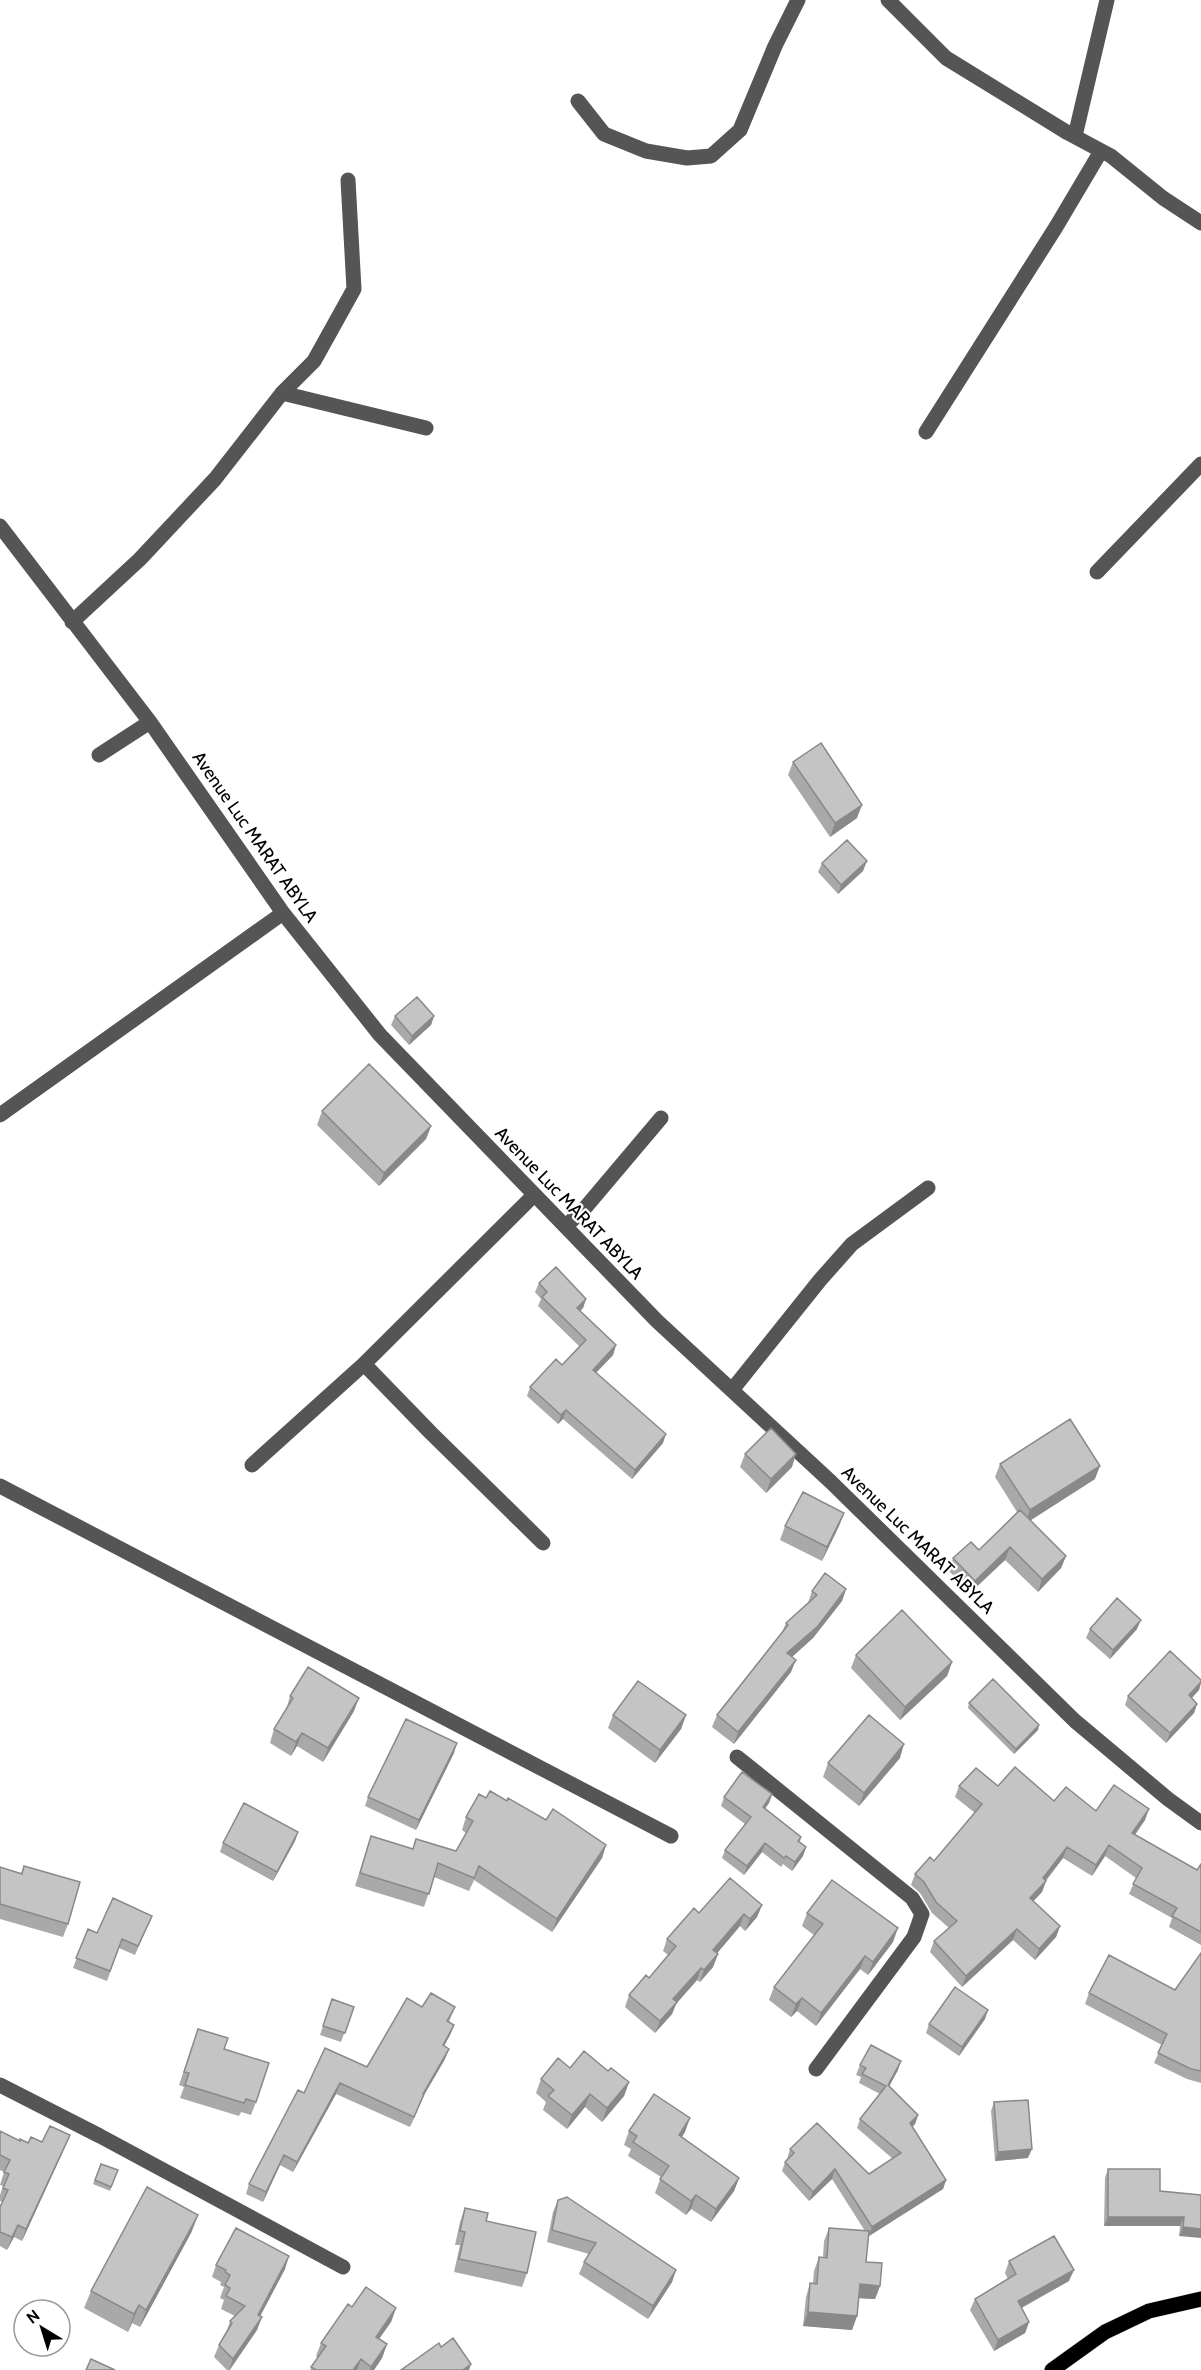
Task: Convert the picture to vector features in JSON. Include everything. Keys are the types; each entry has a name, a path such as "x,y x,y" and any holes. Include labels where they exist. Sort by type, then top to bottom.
{"main road":[{"path":"1052,2370 1088,2343 1149,2311 1201,2299"}],"street":[{"path":"578,101 604,134 645,151 687,158 711,156 740,130 775,45 798,0"},
{"path":"888,0 946,58 1101,151 1201,223"},
{"path":"1075,136 1107,0"},
{"path":"926,432 1056,227 1101,151"},
{"path":"72,622 140,559 215,479 282,393 314,361 354,289 348,180"},
{"path":"282,393 426,428"},
{"path":"1097,572 1201,464"},
{"name":"Avenue Luc MARAT ABYLA","path":"0,526 150,722 283,912 380,1035 657,1321 831,1482 1075,1720 1168,1799 1201,1823"},
{"path":"99,755 150,722"},
{"path":"0,1115 283,912"},
{"path":"566,1226 585,1208 661,1118"},
{"path":"732,1390 820,1280 852,1244 928,1188"},
{"path":"252,1466 364,1364 534,1195"},
{"path":"364,1364 438,1441 543,1543"},
{"path":"0,1486 671,1836"},
{"path":"737,1757 912,1898 922,1914 914,1937 816,2069"},
{"path":"0,2085 100,2136 343,2267"}],"building":[{"path":"821,743 862,805 835,823 793,762"},
{"path":"847,840 867,861 841,885 822,863"},
{"path":"417,997 434,1016 412,1036 395,1016"},
{"path":"369,1064 431,1126 384,1173 322,1111"},
{"path":"556,1267 586,1299 577,1308 616,1345 593,1370 666,1434 635,1470 566,1410 561,1415 530,1387 556,1359 562,1365 586,1340 542,1297 547,1292 539,1283"},
{"path":"1070,1419 1100,1466 1030,1510 1000,1464"},
{"path":"771,1428 796,1454 771,1479 745,1454"},
{"path":"803,1492 844,1513 827,1547 785,1526"},
{"path":"1020,1510 1066,1556 1042,1579 1010,1547 975,1581 953,1558 971,1542 979,1550"},
{"path":"825,1573 846,1589 818,1626 787,1653 796,1660 738,1732 717,1715 788,1625 786,1623 817,1595 812,1591"},
{"path":"1117,1598 1141,1620 1113,1650 1090,1629"},
{"path":"902,1610 952,1662 905,1707 856,1655"},
{"path":"1170,1651 1201,1682 1189,1695 1197,1704 1170,1733 1128,1696"},
{"path":"308,1667 359,1698 328,1748 302,1733 296,1742 274,1729 293,1698 290,1696"},
{"path":"993,1679 1039,1725 1016,1749 969,1703"},
{"path":"638,1681 686,1715 660,1750 613,1715"},
{"path":"869,1715 904,1744 864,1793 828,1763"},
{"path":"406,1719 457,1743 419,1820 368,1797"},
{"path":"1015,1767 1054,1801 1066,1787 1096,1811 1114,1785 1149,1809 1132,1833 1197,1870 1201,1864 1201,1932 1172,1916 1177,1908 1133,1884 1142,1868 1109,1845 1096,1865 1067,1847 1043,1878 1046,1881 1030,1898 1060,1926 1039,1949 1017,1929 966,1976 934,1941 957,1921 936,1902 924,1882 915,1874 930,1857 934,1861 982,1804 959,1786 976,1768 998,1786"},
{"path":"742,1772 772,1794 763,1807 801,1837 798,1841 806,1847 795,1862 786,1856 784,1858 765,1843 747,1866 725,1850 751,1817 724,1797"},
{"path":"490,1791 507,1801 508,1798 546,1820 553,1809 606,1845 557,1919 479,1866 474,1878 438,1863 429,1894 360,1873 371,1836 413,1849 416,1839 456,1851 473,1821 466,1817 479,1794 486,1798"},
{"path":"244,1803 298,1832 277,1872 223,1843"},
{"path":"24,1866 80,1882 68,1924 0,1904 0,1867 22,1874"},
{"path":"730,1878 762,1905 750,1919 744,1914 713,1950 718,1954 704,1970 701,1968 673,1999 677,2002 660,2021 629,1995 646,1975 649,1978 676,1946 667,1939 694,1908 699,1913"},
{"path":"832,1880 898,1928 873,1962 865,1956 821,2013 802,1998 796,2004 774,1987 823,1924 807,1913"},
{"path":"113,1898 152,1916 138,1946 122,1939 110,1971 76,1958 88,1929 97,1933"},
{"path":"1201,1953 1201,2071 1191,2069 1158,2053 1167,2034 1089,1993 1109,1955 1175,1990"},
{"path":"955,1987 988,2010 962,2047 929,2024"},
{"path":"431,1993 455,2007 447,2021 454,2025 443,2045 449,2049 423,2094 414,2117 340,2083 297,2162 284,2155 266,2192 249,2184 298,2090 304,2093 325,2048 367,2067 407,1998 422,2007"},
{"path":"332,1999 354,2007 345,2033 323,2026"},
{"path":"198,2029 228,2038 224,2049 269,2063 256,2102 246,2099 244,2103 185,2085 189,2073 184,2072"},
{"path":"871,2045 901,2061 888,2085 918,2115 910,2123 946,2180 872,2227 835,2169 813,2192 785,2162 794,2153 790,2149 817,2123 869,2174 901,2153 860,2119 886,2086 862,2074 866,2068 860,2065"},
{"path":"584,2051 608,2071 611,2068 629,2082 607,2108 590,2094 572,2115 548,2096 554,2090 541,2079 558,2058 570,2068"},
{"path":"654,2094 690,2118 679,2135 739,2178 716,2209 696,2195 691,2201 660,2179 669,2166 633,2142 637,2136 629,2131"},
{"path":"1028,2100 1032,2149 998,2152 994,2102"},
{"path":"50,2126 70,2135 26,2229 18,2225 12,2237 0,2232 0,2207 8,2190 3,2188 9,2174 4,2172 10,2160 0,2155 0,2131 20,2141 20,2139 28,2143 31,2137 42,2142"},
{"path":"101,2164 118,2170 111,2187 95,2180"},
{"path":"1108,2169 1160,2169 1160,2191 1201,2195 1201,2229 1183,2227 1184,2217 1108,2217"},
{"path":"147,2187 198,2215 146,2310 139,2305 134,2314 91,2291"},
{"path":"567,2197 676,2270 653,2306 584,2262 596,2243 552,2230 558,2200"},
{"path":"465,2208 488,2213 486,2221 536,2232 527,2273 459,2259 465,2232 460,2231"},
{"path":"236,2228 289,2256 258,2315 262,2317 233,2359 219,2345 232,2323 230,2321 245,2306 226,2296 230,2288 225,2285 230,2275 216,2265"},
{"path":"829,2228 869,2231 866,2262 882,2263 880,2286 860,2284 857,2316 808,2312 810,2283 817,2284 819,2257 827,2258"},
{"path":"1054,2236 1074,2270 1018,2301 1029,2322 998,2340 975,2299 1016,2274 1009,2261"},
{"path":"366,2287 396,2308 376,2337 387,2344 371,2367 361,2359 353,2370 316,2370 311,2367 326,2346 321,2343 348,2304 352,2307"},
{"path":"453,2338 471,2364 463,2370 401,2370 439,2343 441,2347"},
{"path":"91,2359 115,2370 86,2370"}]}
